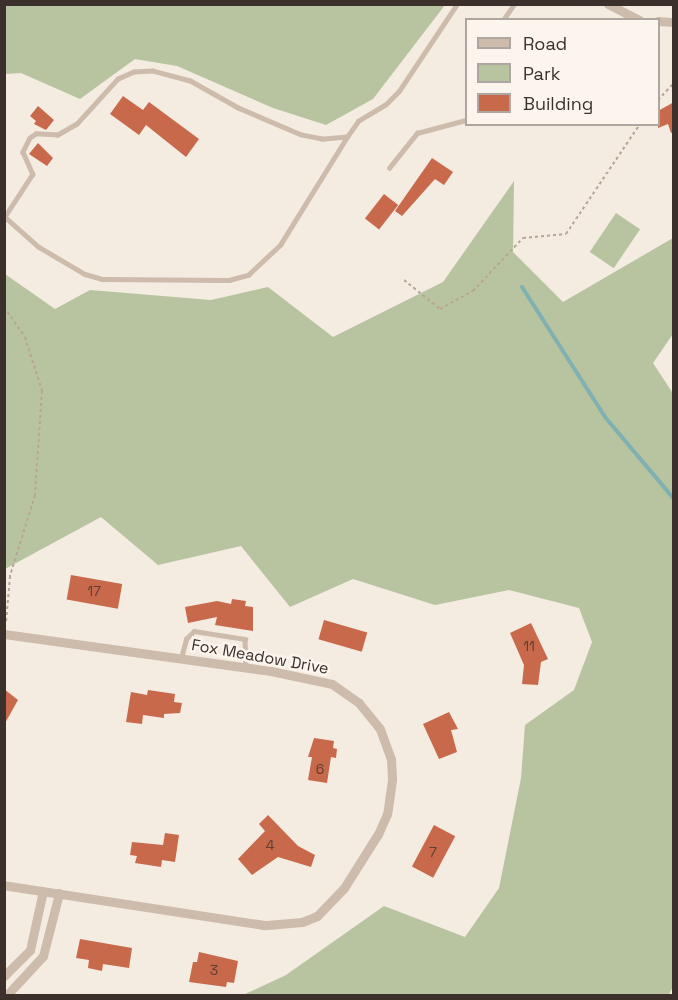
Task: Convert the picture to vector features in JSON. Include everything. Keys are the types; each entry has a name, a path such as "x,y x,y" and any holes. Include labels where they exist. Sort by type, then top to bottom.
{"street":[{"path":"608,4 635,18"},
{"name":"Fox Meadow Drive","path":"4,885 282,926 317,916 345,888 387,814 392,780 387,743 365,710 332,684 181,658 5,634"},
{"path":"4,976 30,950 43,891"},
{"path":"6,996 43,956 59,893"}],"lane":[{"path":"347,137 301,135 238,108 190,81 153,71 134,72 118,79 77,124 58,135 36,134 30,138 23,152 33,174 5,217 39,247 85,274 102,279 229,280 248,275 274,252 358,122 385,105 399,90 457,4"},
{"path":"504,18 514,4"},
{"path":"389,168 417,132 465,120"},
{"path":"181,658 186,639 194,631 234,637 244,639 246,668"}],"path":[{"path":"660,98 674,83"},
{"path":"404,280 440,309 473,291 524,238 567,234 639,126"},
{"path":"4,307 25,337 42,391 35,495 10,576 5,634"}],"green space":[{"path":"4,5 445,5 373,99 326,125 273,108 177,66 135,59 80,99 21,73 5,74"},
{"path":"514,181 513,252 563,302 673,238 673,334 653,363 674,395 673,987 668,996 243,995 286,975 384,906 465,937 499,888 521,778 525,725 574,690 592,642 579,608 509,590 435,605 353,579 290,607 241,546 158,565 101,517 5,569 5,274 55,309 90,290 211,300 268,287 333,337 443,282"},
{"path":"616,213 640,229 614,268 590,252"}],"building":[{"path":"123,96 143,110 149,102 199,139 186,157 146,125 139,135 110,114"},
{"path":"674,102 674,132 671,133 668,124 658,128 660,110"},
{"path":"38,106 54,120 46,130 34,124 36,121 30,116"},
{"path":"38,143 53,158 47,166 29,154"},
{"path":"432,158 453,172 444,185 435,179 402,216 395,211"},
{"path":"384,194 398,205 379,230 365,218"},
{"path":"71,575 122,584 118,609 67,600"},
{"path":"232,599 246,601 245,606 253,607 253,631 215,625 217,617 188,623 185,607 217,601 231,604"},
{"path":"324,620 367,632 362,652 318,639"},
{"path":"531,623 548,659 541,662 538,685 522,684 524,665 510,633"},
{"path":"4,689 18,700 4,725"},
{"path":"148,690 175,694 174,702 182,703 180,713 164,714 164,718 143,715 142,724 126,722 131,692 147,695"},
{"path":"449,712 458,729 451,730 457,752 439,759 423,724"},
{"path":"314,738 334,741 333,748 337,749 336,758 331,757 327,783 308,780 312,757 308,757"},
{"path":"268,815 298,846 315,855 311,867 278,857 252,875 238,859 265,831 259,824"},
{"path":"434,825 455,836 433,878 412,866"},
{"path":"165,833 179,835 175,862 162,860 161,867 135,863 137,856 130,855 132,842 163,845"},
{"path":"80,939 132,948 129,968 103,964 102,971 88,968 89,960 76,958"},
{"path":"199,952 238,961 234,983 227,982 226,987 189,982 193,962 197,962"}],"waterway":[{"path":"522,287 605,417 674,499"}]}
